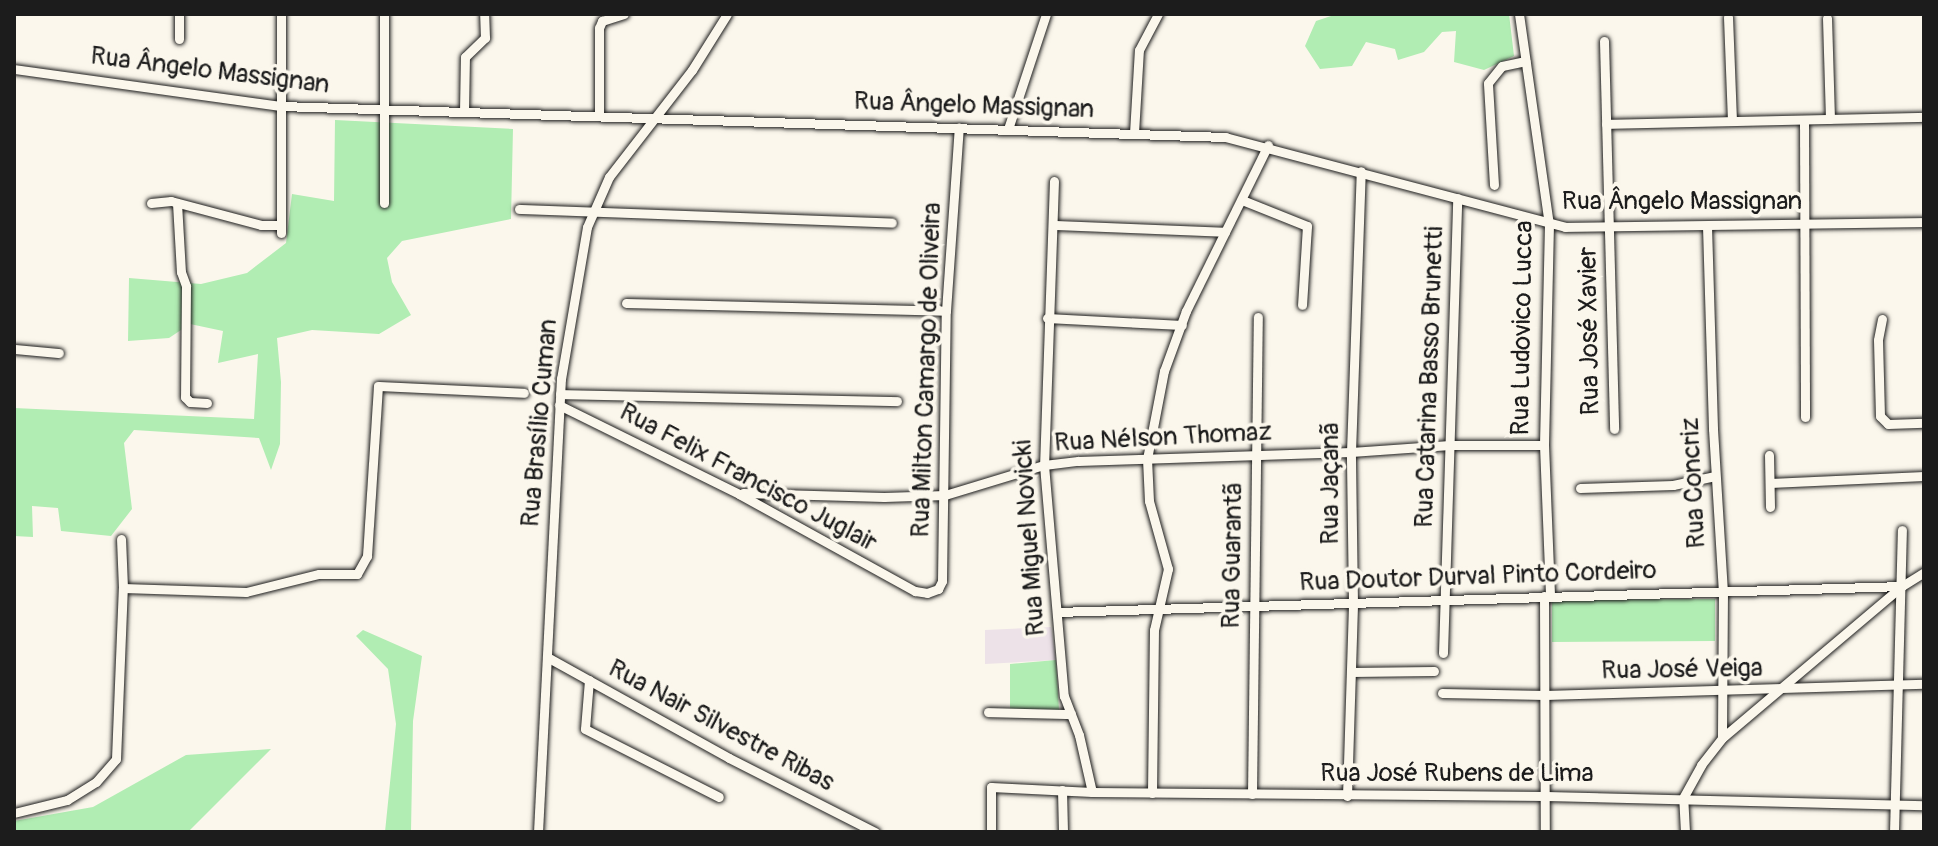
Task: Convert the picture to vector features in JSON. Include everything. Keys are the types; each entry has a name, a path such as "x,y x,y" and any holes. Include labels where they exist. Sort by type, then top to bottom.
{"street":[{"path":"179,14 179,39"},
{"path":"151,203 177,203 281,229 281,14"},
{"path":"384,14 384,203"},
{"path":"464,112 465,57 485,38 484,14"},
{"path":"599,116 599,28 602,21 624,14"},
{"name":"Rua Brasílio Cuman","path":"538,832 559,405 565,346 591,213 609,177 692,70 727,14"},
{"path":"1008,129 1046,14"},
{"path":"1134,133 1139,50 1158,14"},
{"name":"Rua Ludovico Lucca","path":"1519,14 1549,224 1544,445 1547,596 1545,832"},
{"path":"1728,17 1732,120"},
{"path":"1827,18 1830,119"},
{"name":"Rua José Xavier","path":"1604,41 1614,429"},
{"path":"1494,185 1488,83 1502,66 1525,61"},
{"name":"Rua Ângelo Massignan","path":"14,69 281,106 1225,137 1268,145 1549,224 1610,227 1924,222"},
{"path":"1606,124 1924,117"},
{"path":"1804,120 1806,224 1802,326 1805,417"},
{"name":"Rua Milton Camargo de Oliveira","path":"915,591 927,593 938,589 942,581 946,311 959,127"},
{"path":"1152,793 1154,630 1168,569 1149,501 1147,459 1164,371 1182,325 1268,145"},
{"name":"Rua Jaçanã","path":"1347,796 1353,603 1351,452 1361,171"},
{"name":"Rua Miguel Novicki","path":"1054,181 1044,465 1064,696 1092,792"},
{"name":"Rua Catarina Basso Brunetti","path":"1443,653 1457,198"},
{"path":"1242,200 1307,226 1302,305"},
{"path":"177,203 181,272 186,286 185,397 190,402 207,403"},
{"path":"519,209 892,223"},
{"path":"1054,225 1225,232"},
{"name":"Rua Concriz","path":"1707,226 1715,476 1723,591 1722,738"},
{"path":"626,303 946,311"},
{"name":"Rua Guarantã","path":"1252,794 1258,317"},
{"path":"1047,318 1182,325"},
{"path":"1882,319 1878,340 1880,416 1888,424 1924,423"},
{"path":"14,349 59,353"},
{"path":"123,588 246,592 319,574 357,574 367,556 378,386 524,393"},
{"path":"560,394 897,401"},
{"name":"Rua Felix Francisco Juglair","path":"559,405 739,494 915,591"},
{"name":"Rua Nélson Thomaz","path":"739,494 945,495 1044,465 1450,445 1544,445"},
{"path":"1769,455 1770,507"},
{"path":"1580,488 1673,485 1715,476"},
{"path":"1770,483 1924,476"},
{"path":"1894,832 1902,530"},
{"path":"14,813 67,800 96,782 116,759 123,588 121,539"},
{"path":"1685,832 1683,798 1701,765 1722,738 1902,586 1924,572"},
{"name":"Rua Doutor Durval Pinto Cordeiro","path":"1057,612 1902,586"},
{"name":"Rua Nair Silvestre Ribas","path":"547,657 729,758 875,832"},
{"path":"1351,672 1434,671"},
{"path":"589,680 585,729 719,797"},
{"name":"Rua José Veiga","path":"1442,693 1545,695 1924,684"},
{"path":"988,712 1071,714"},
{"name":"Rua José Rubens de Lima","path":"991,832 991,787 1092,792 1683,798 1924,805"},
{"path":"1062,790 1063,832"}],"shaded area":[{"path":"1051,627 1056,660 985,664 985,630"}],"green space":[{"path":"1337,14 1509,14 1514,56 1484,70 1454,62 1456,31 1442,32 1424,52 1398,60 1395,49 1366,42 1352,66 1320,69 1305,46 1316,21"},
{"path":"335,120 513,129 511,219 402,241 387,258 392,282 411,315 379,334 312,330 277,338 281,382 280,444 271,470 259,438 134,430 124,443 132,509 111,536 61,531 58,508 32,506 33,537 14,536 14,408 254,419 258,354 218,363 223,331 190,324 169,338 128,341 129,278 201,284 247,273 286,243 292,194 334,201"},
{"path":"1715,599 1715,641 1552,642 1552,600"},
{"path":"363,630 422,656 413,721 411,832 385,832 396,724 388,669 356,636"},
{"path":"1056,660 1059,710 1010,709 1010,664"},
{"path":"271,749 188,832 14,832 14,821 93,807 186,755"}]}
